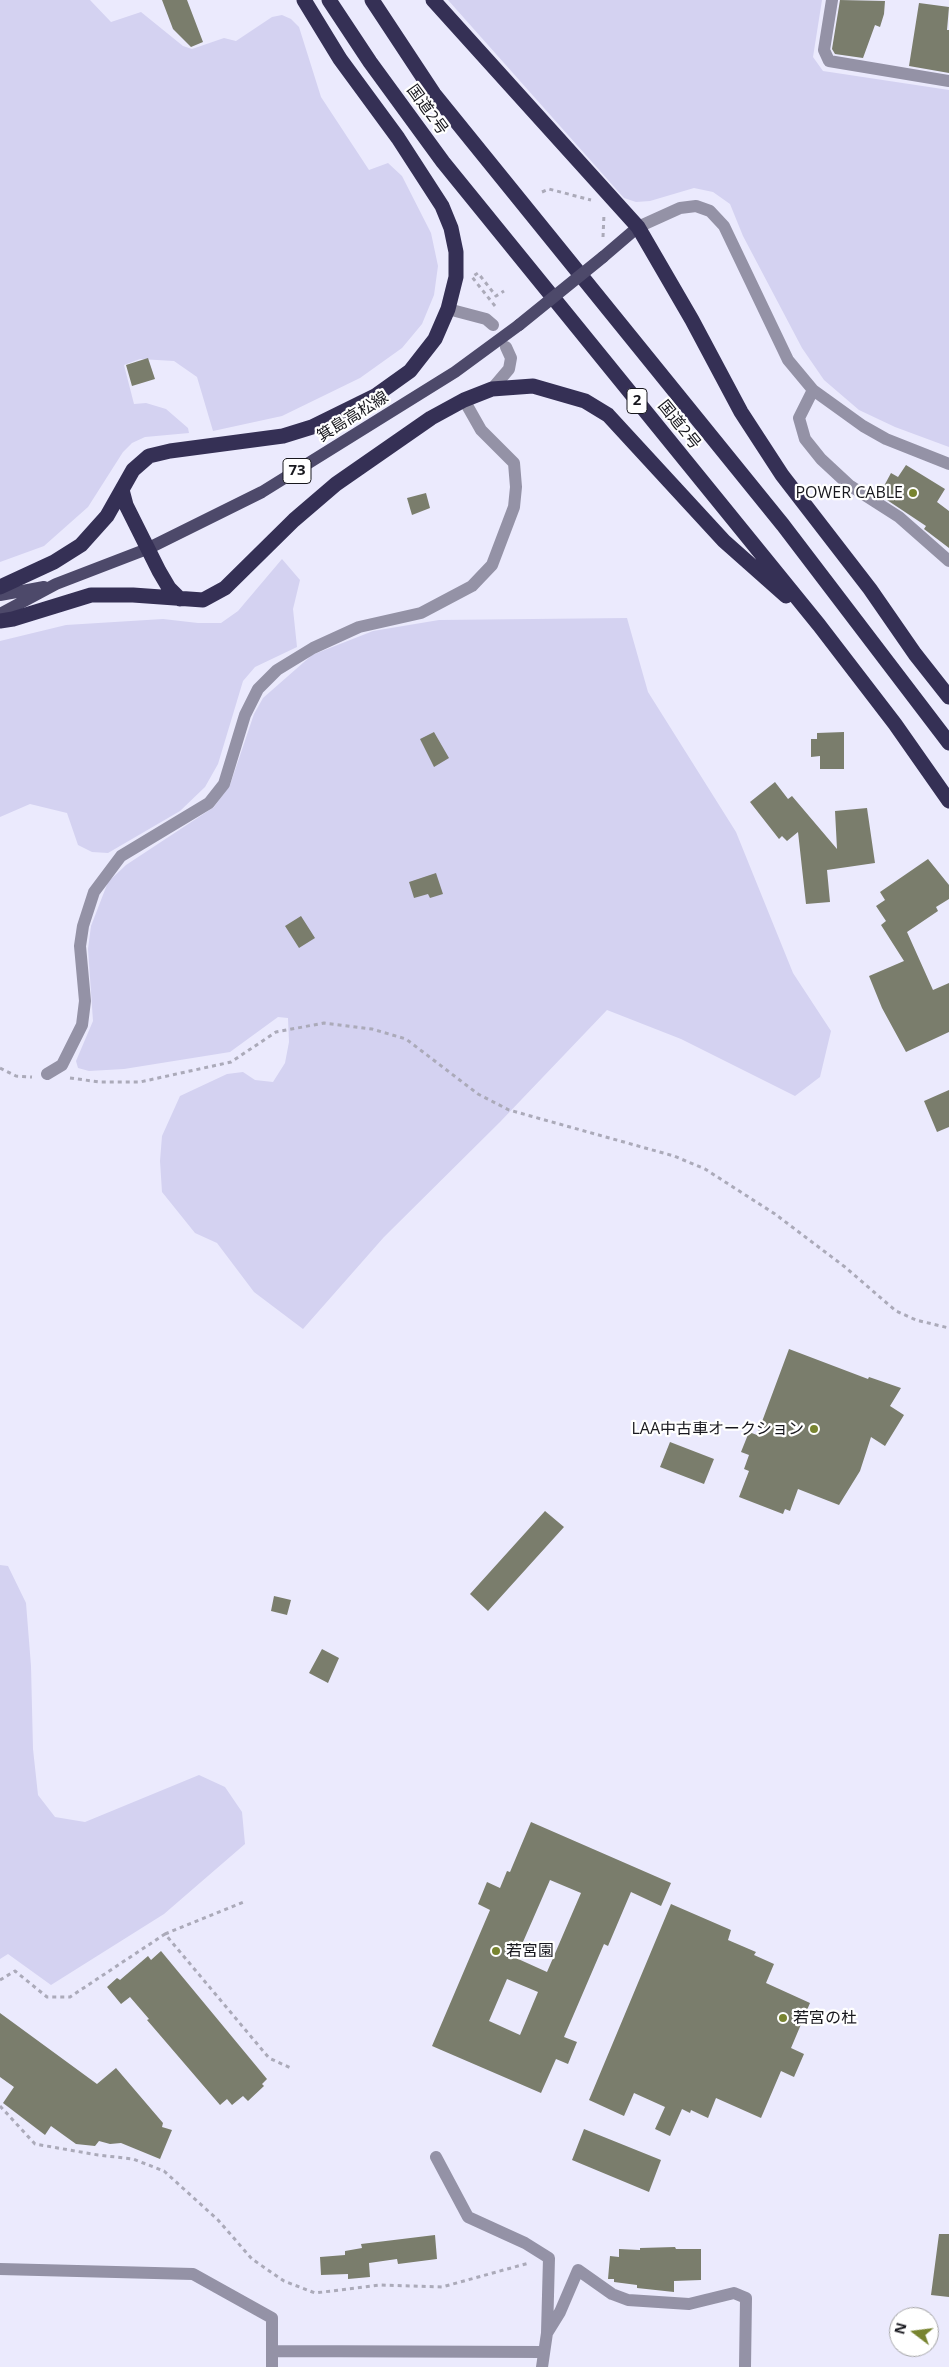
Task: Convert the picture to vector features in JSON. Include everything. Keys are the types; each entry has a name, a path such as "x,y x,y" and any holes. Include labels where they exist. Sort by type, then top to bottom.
{"highway":[{"path":"0,588 54,562 81,545 107,516 133,470 149,456 170,451 283,436 312,427 375,396 410,371 435,338 448,309 456,277 456,252 451,228 442,206 398,138 340,59 304,0"},
{"name":"国道2号","path":"329,0 370,62 443,162 819,625 895,724 949,801"},
{"name":"国道2号","path":"372,0 434,94 783,525 949,743"},
{"path":"433,0 638,227 692,320 741,412 782,475 870,589 949,697"},
{"path":"0,621 13,619 91,595 133,595 203,600 225,588 294,520 336,484 431,418 464,400 492,389 533,386 585,401 608,415 724,541 819,625"},
{"path":"122,490 126,505 148,549 169,588 180,599"}],"main road":[{"name":"箕島高松線","path":"0,614 56,584 148,549 262,492 455,372 519,325 638,227"},
{"name":"箕島高松線","path":"0,595 56,584"}],"street":[{"path":"832,0 824,50 829,61 949,81"},
{"path":"638,227 680,208 696,206 710,211 724,226 788,360 814,390 863,426 886,439 949,464"},
{"path":"448,309 486,319 493,325"},
{"path":"492,389 509,369 511,358 506,347"},
{"path":"814,390 799,418 805,439 820,459 849,485 899,517 949,561"},
{"path":"47,1074 62,1065 82,1025 85,1001 80,946 94,892 121,856 208,803 224,784 245,715 258,689 277,670 313,648 359,627 421,613 472,586 492,565 514,507 516,486 514,463 480,430 464,400"},
{"path":"436,2157 468,2217 525,2243 549,2258 547,2333 542,2367"},
{"path":"0,2269 193,2274 272,2318 272,2367"},
{"path":"547,2333 560,2312 578,2270 612,2294 628,2300 689,2304 734,2293 746,2298 745,2367"},
{"path":"272,2351 543,2352"}],"path":[{"path":"542,192 549,189 597,202"},
{"path":"603,207 605,227 603,238"},
{"path":"500,312 472,277 478,273 496,296 504,291"},
{"path":"0,1068 16,1076 31,1077 47,1074 100,1082 140,1082 231,1062 276,1032 324,1023 372,1029 406,1039 478,1094 509,1110 674,1156 705,1169 775,1214 845,1267 896,1311 916,1320 949,1328"},
{"path":"0,1980 15,1971 47,1997 70,1997 165,1934 246,1901"},
{"path":"165,1934 269,2058 293,2069"},
{"path":"0,2106 35,2144 134,2159 164,2172 218,2220 252,2259 284,2281 315,2293 380,2286 442,2287 549,2258"}],"shaded area":[{"path":"0,0 90,0 111,22 141,12 183,46 192,49 224,38 236,41 272,17 282,15 291,19 299,27 321,97 369,170 388,163 402,176 431,233 438,266 434,295 422,324 402,348 360,378 282,416 213,431 197,377 174,361 140,359 124,365 134,404 146,403 166,409 188,428 189,433 145,437 132,443 123,452 88,507 44,546 0,562"},
{"path":"448,0 822,0 813,57 823,71 949,90 949,447 895,427 859,410 824,380 802,348 743,236 730,204 713,192 694,188 650,201 636,202 624,198"},
{"path":"282,559 300,580 293,609 297,647 255,667 243,681 218,764 205,787 180,811 108,853 92,852 78,845 67,813 30,804 0,817 0,641 66,625 163,619 198,623 221,623 238,611"},
{"path":"627,618 648,692 736,832 793,973 831,1031 820,1077 795,1096 681,1039 607,1010 500,1122 384,1237 303,1329 254,1292 217,1243 195,1233 162,1192 160,1161 162,1136 180,1096 227,1074 243,1072 255,1080 273,1082 285,1063 289,1042 288,1018 278,1017 230,1052 124,1069 89,1071 78,1068 76,1061 93,1021 88,949 91,926 108,882 126,865 214,807 230,785 254,714 263,698 312,655 373,631 439,620"},
{"path":"0,1565 8,1566 26,1603 31,1666 33,1749 38,1795 55,1817 85,1822 199,1775 225,1787 242,1812 245,1844 164,1914 51,1985 8,1954 0,1959"}],"building":[{"path":"162,0 187,0 203,42 191,47 173,29"},
{"path":"840,0 885,1 880,27 875,25 863,58 835,54 832,49"},
{"path":"919,3 949,7 947,30 949,30 949,73 909,66"},
{"path":"148,358 155,379 132,386 126,365"},
{"path":"906,465 945,489 937,502 949,511 949,548 924,529 926,526 884,498 889,489 884,486 891,473 898,477"},
{"path":"426,493 430,508 412,515 407,498"},
{"path":"434,732 449,758 434,767 420,739"},
{"path":"844,732 844,769 820,769 820,756 811,757 811,739 817,739 817,733"},
{"path":"775,782 788,799 792,796 837,849 835,811 867,808 875,863 827,870 830,902 806,904 798,832 787,841 782,836 779,839 750,802"},
{"path":"928,859 949,885 949,899 936,907 938,911 907,932 933,990 949,983 949,1032 906,1052 882,1008 869,976 904,961 881,925 886,921 876,906 885,900 880,892"},
{"path":"436,873 443,894 430,898 428,894 414,898 409,882"},
{"path":"301,916 315,938 299,948 285,926"},
{"path":"949,1090 949,1127 937,1132 924,1101"},
{"name":"LAA中古車オークション","path":"789,1349 868,1379 869,1377 901,1388 890,1406 904,1415 885,1446 871,1437 860,1471 839,1505 798,1489 790,1511 785,1509 783,1514 739,1497 749,1471 744,1469 749,1455 741,1452 749,1432 757,1435"},
{"path":"670,1442 714,1459 704,1484 660,1467"},
{"path":"545,1511 564,1527 488,1611 470,1594"},
{"path":"274,1596 291,1600 287,1615 271,1611"},
{"path":"322,1649 339,1658 328,1683 309,1673"},
{"name":"若宮園","path":"531,1822 671,1883 661,1906 631,1892 608,1946 604,1944 564,2037 577,2042 568,2064 556,2059 541,2093 432,2046 490,1910 478,1904 487,1882 500,1888 507,1871 510,1872","holes":["550,1880 581,1893 547,1972 516,1958","507,1979 538,1992 520,2035 489,2021"]},
{"name":"若宮の杜","path":"671,1904 731,1930 728,1940 756,1952 754,1955 774,1964 766,1983 810,2003 791,2048 804,2054 794,2077 781,2071 761,2118 716,2098 708,2118 691,2110 690,2113 682,2109 670,2136 655,2129 665,2107 634,2093 624,2116 589,2100"},
{"path":"161,1951 267,2079 262,2084 264,2086 248,2101 243,2096 232,2105 227,2099 220,2105 147,2020 149,2019 130,1997 121,2004 107,1987 117,1978 120,1980 148,1956 151,1960"},
{"path":"0,2013 97,2084 116,2068 163,2123 162,2127 172,2130 160,2159 121,2143 110,2144 99,2141 95,2146 76,2144 51,2126 45,2135 3,2103 14,2087 0,2077"},
{"path":"584,2129 661,2160 649,2192 572,2160"},
{"path":"939,2234 949,2234 949,2297 931,2295"},
{"path":"435,2235 437,2259 398,2264 397,2259 369,2263 370,2277 348,2279 348,2274 321,2275 320,2257 345,2255 345,2251 362,2248 361,2244"},
{"path":"675,2247 676,2249 701,2249 701,2280 674,2281 674,2292 637,2288 637,2285 614,2282 614,2279 608,2279 610,2256 619,2257 619,2249 640,2250 640,2248"}],"place":[{"name":"POWER CABLE","path":"913,493"},
{"name":"LAA中古車オークション","path":"814,1429"},
{"name":"若宮園","path":"496,1951"},
{"name":"若宮の杜","path":"783,2018"}]}
